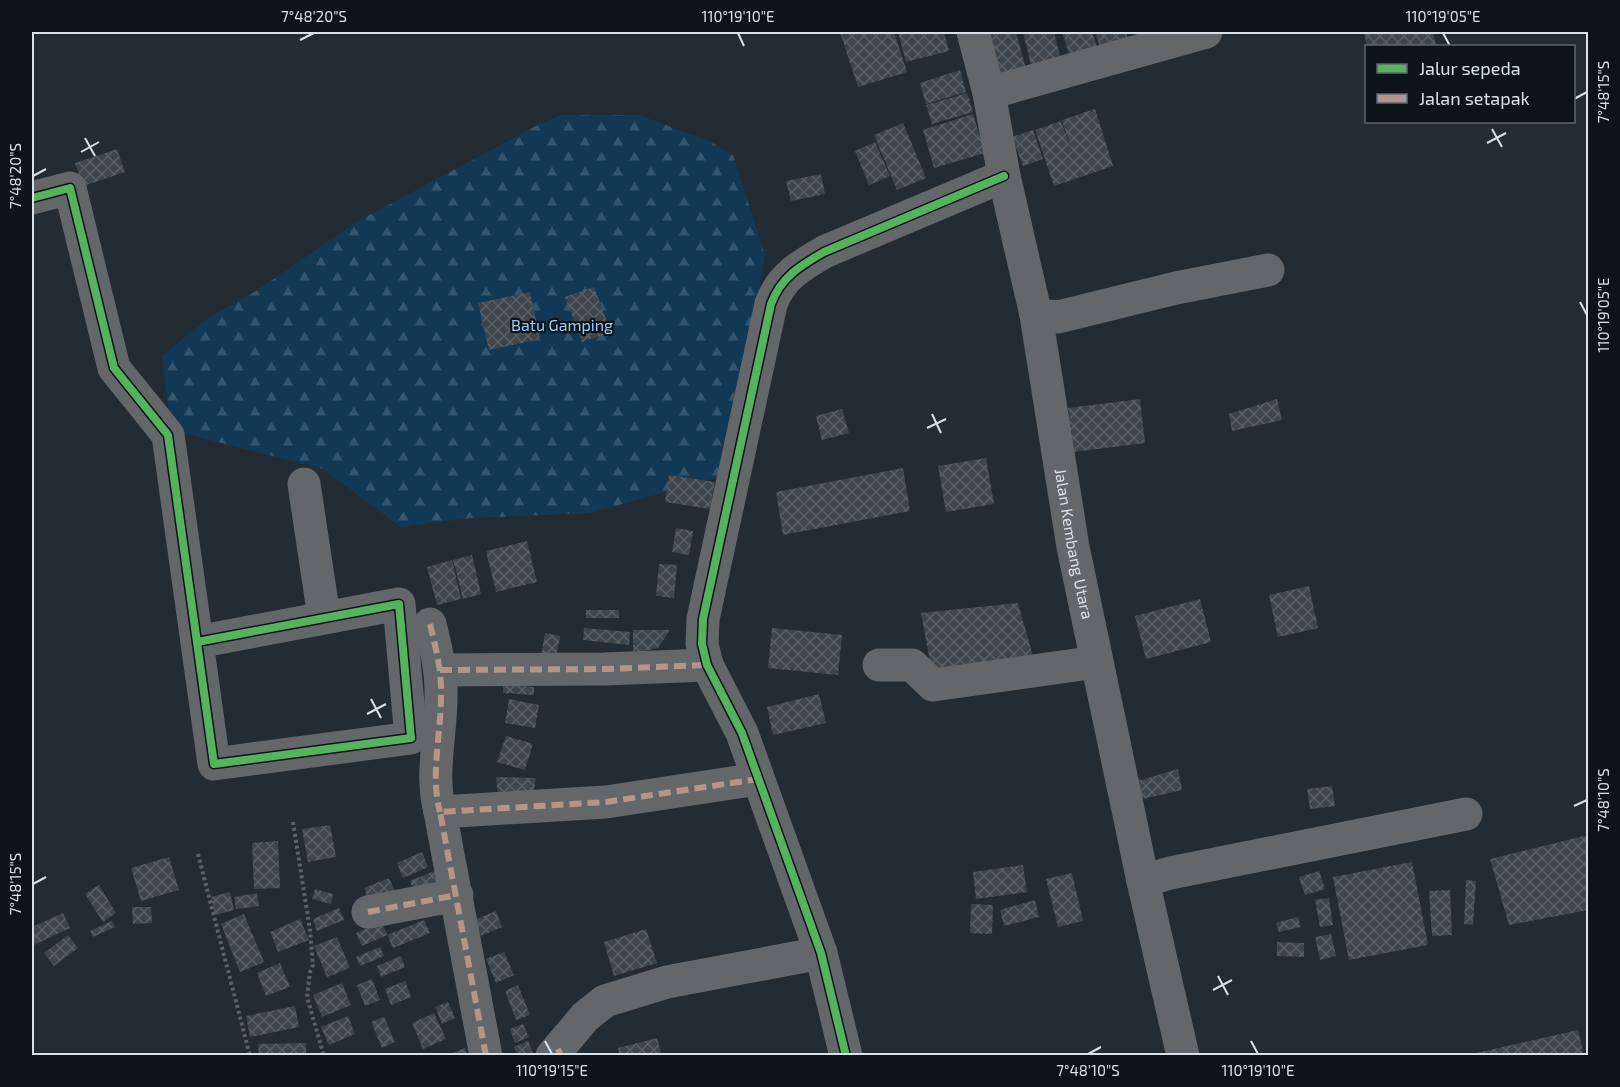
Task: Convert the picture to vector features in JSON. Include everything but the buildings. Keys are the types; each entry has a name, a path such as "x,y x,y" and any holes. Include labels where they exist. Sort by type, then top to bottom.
{"street":[{"name":"Jalan Kembang Utara","path":"973,32 989,93 1004,176 1036,315 1073,547 1143,881 1183,1056"},
{"path":"989,93 1206,32"},
{"path":"846,1056 821,953 742,734 706,665 702,644 703,619 776,290 796,270 824,252 1004,176"},
{"path":"32,198 70,188 114,368 168,435 214,765 411,738 399,604 197,642"},
{"path":"1036,315 1058,317 1176,288 1268,270"},
{"path":"304,484 324,617"},
{"path":"430,624 440,670 440,717 435,793 457,895 486,1056"},
{"path":"879,665 912,665 933,685 1097,662"},
{"path":"440,670 605,669 706,665"},
{"path":"440,812 606,801 758,779"},
{"path":"1143,881 1170,873 1466,814"},
{"path":"368,912 457,895"},
{"path":"557,1053 596,1006 631,992 667,982 821,953"}],"path":[{"path":"293,822 314,965 310,972 308,998 324,1056"},
{"path":"198,855 250,1056"}],"green space":[{"name":"Batu Gamping","path":"561,115 639,115 711,142 733,155 765,255 728,474 591,513 471,518 401,527 323,469 171,430 162,356 208,318 256,291 360,220"}],"marked path":[{"path":"430,624 441,679 436,769 440,812"},
{"path":"440,670 605,669 707,665"},
{"path":"486,1056 440,812 606,802 758,779"},
{"path":"368,912 457,895"},
{"path":"558,1049 561,1056"}],"cycle path":[{"path":"846,1056 821,953 742,733 707,665 702,644 703,619 771,304 780,286 799,267 824,252 1004,176"},
{"path":"32,198 70,188 114,368 168,435 214,764 411,738 399,604 197,642"}]}
